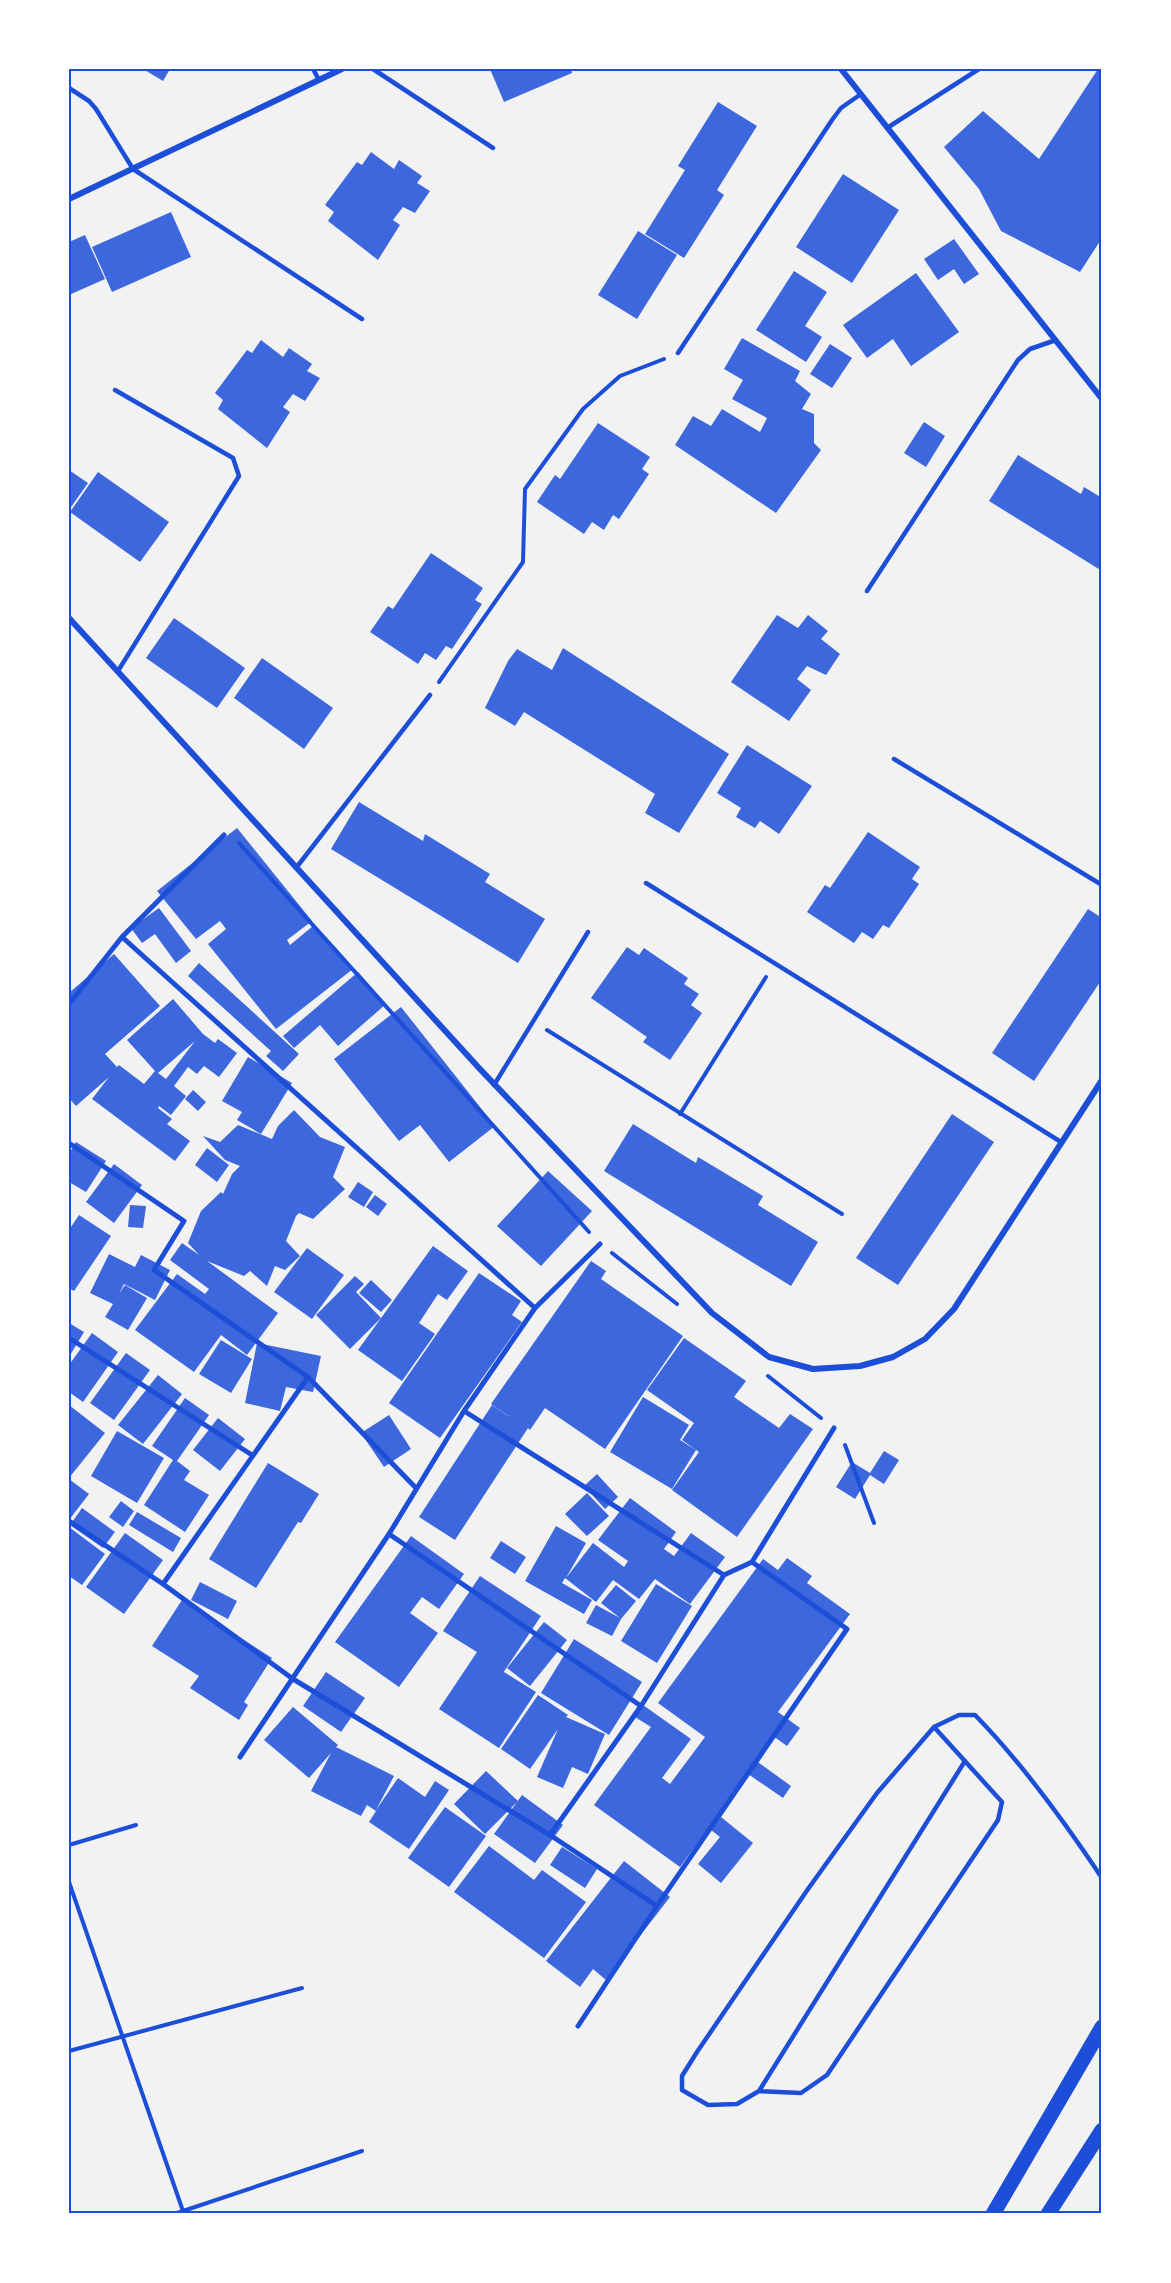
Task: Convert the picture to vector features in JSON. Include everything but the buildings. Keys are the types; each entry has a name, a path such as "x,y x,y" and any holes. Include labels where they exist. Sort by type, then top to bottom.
{"main road":[{"path":"993,2214 1102,2027"},
{"path":"1048,2214 1102,2130"}],"street":[{"path":"69,199 342,69"},
{"path":"841,69 1102,399"},
{"path":"69,618 494,1085 712,1313 769,1358 813,1369 860,1366 893,1357 926,1339 954,1309 1102,1080"},
{"path":"69,1004 122,937 224,835"},
{"path":"122,937 535,1308"},
{"path":"69,1143 184,1221 154,1270 308,1377 416,1488"},
{"path":"240,1757 388,1534 465,1411 535,1308 600,1244"},
{"path":"69,1338 252,1455"},
{"path":"163,1584 308,1377"},
{"path":"465,1411 724,1575"},
{"path":"550,1835 641,1706 724,1575 752,1562 834,1428"},
{"path":"69,1521 163,1584 293,1678 550,1835 657,1906"},
{"path":"388,1534 641,1706"},
{"path":"578,2026 657,1906 847,1629 752,1562"}],"lane":[{"path":"313,69 319,80"},
{"path":"373,69 493,148"},
{"path":"887,128 980,69"},
{"path":"69,88 89,101 96,109 133,169 362,319"},
{"path":"678,353 832,120 841,108 861,94"},
{"path":"867,591 1018,360 1030,349 1056,340"},
{"path":"116,390 233,458 239,476 118,671"},
{"path":"296,867 430,695"},
{"path":"894,759 1102,885"},
{"path":"646,883 1061,1142"},
{"path":"494,1085 588,932"},
{"path":"966,1761 759,2091 737,2104 708,2105 682,2090 682,2076 696,2052 808,1888 877,1793 934,1727 959,1715 975,1715 1002,1743 1080,1844 1102,1878"},
{"path":"759,2091 801,2093 828,2075 998,1820 1002,1802 934,1727"}],"path":[{"path":"430,695 523,562 525,489 531,480 583,409 620,376 678,353"},
{"path":"681,1114 775,963"},
{"path":"534,1022 842,1214"},
{"path":"69,1845 136,1825"},
{"path":"69,1882 183,2213"},
{"path":"69,2051 302,1988"},
{"path":"174,2214 183,2213 362,2151"}]}
